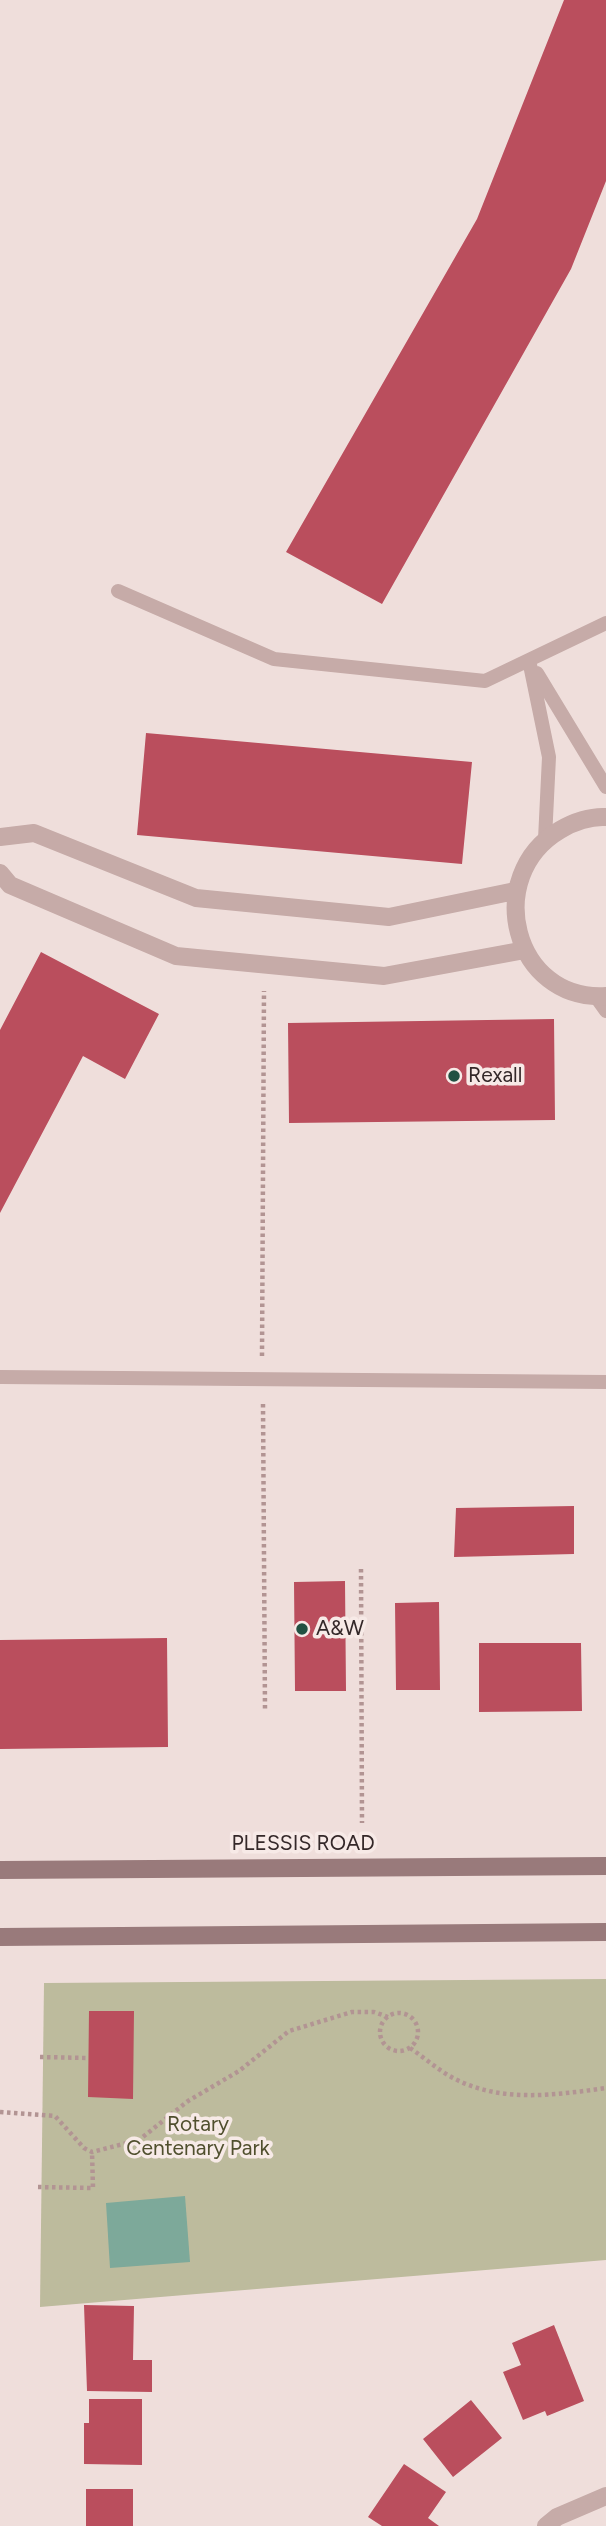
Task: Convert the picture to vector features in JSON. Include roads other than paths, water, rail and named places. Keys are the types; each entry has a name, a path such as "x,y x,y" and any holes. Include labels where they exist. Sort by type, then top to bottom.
{"main road":[{"name":"PLESSIS ROAD","path":"0,1870 606,1866"},
{"path":"0,1937 606,1932"}],"street":[{"path":"603,1001 569,991 544,975 525,950 515,922 515,891 525,862 545,839 571,823 606,817"},
{"path":"0,837 34,833 196,898 389,917 515,891"},
{"path":"0,873 10,885 176,956 384,976 525,950"},
{"path":"546,2526 556,2517 606,2496"}],"lane":[{"path":"118,592 274,659 485,681 606,623"},
{"path":"529,660 606,787"},
{"path":"529,660 549,757 545,839"},
{"path":"0,1377 606,1382"}],"place":[{"name":"Rexall","path":"454,1076"},
{"name":"A&W","path":"302,1629"}],"park label":[{"name":"Rotary Centenary Park","path":"198,2137"}]}
